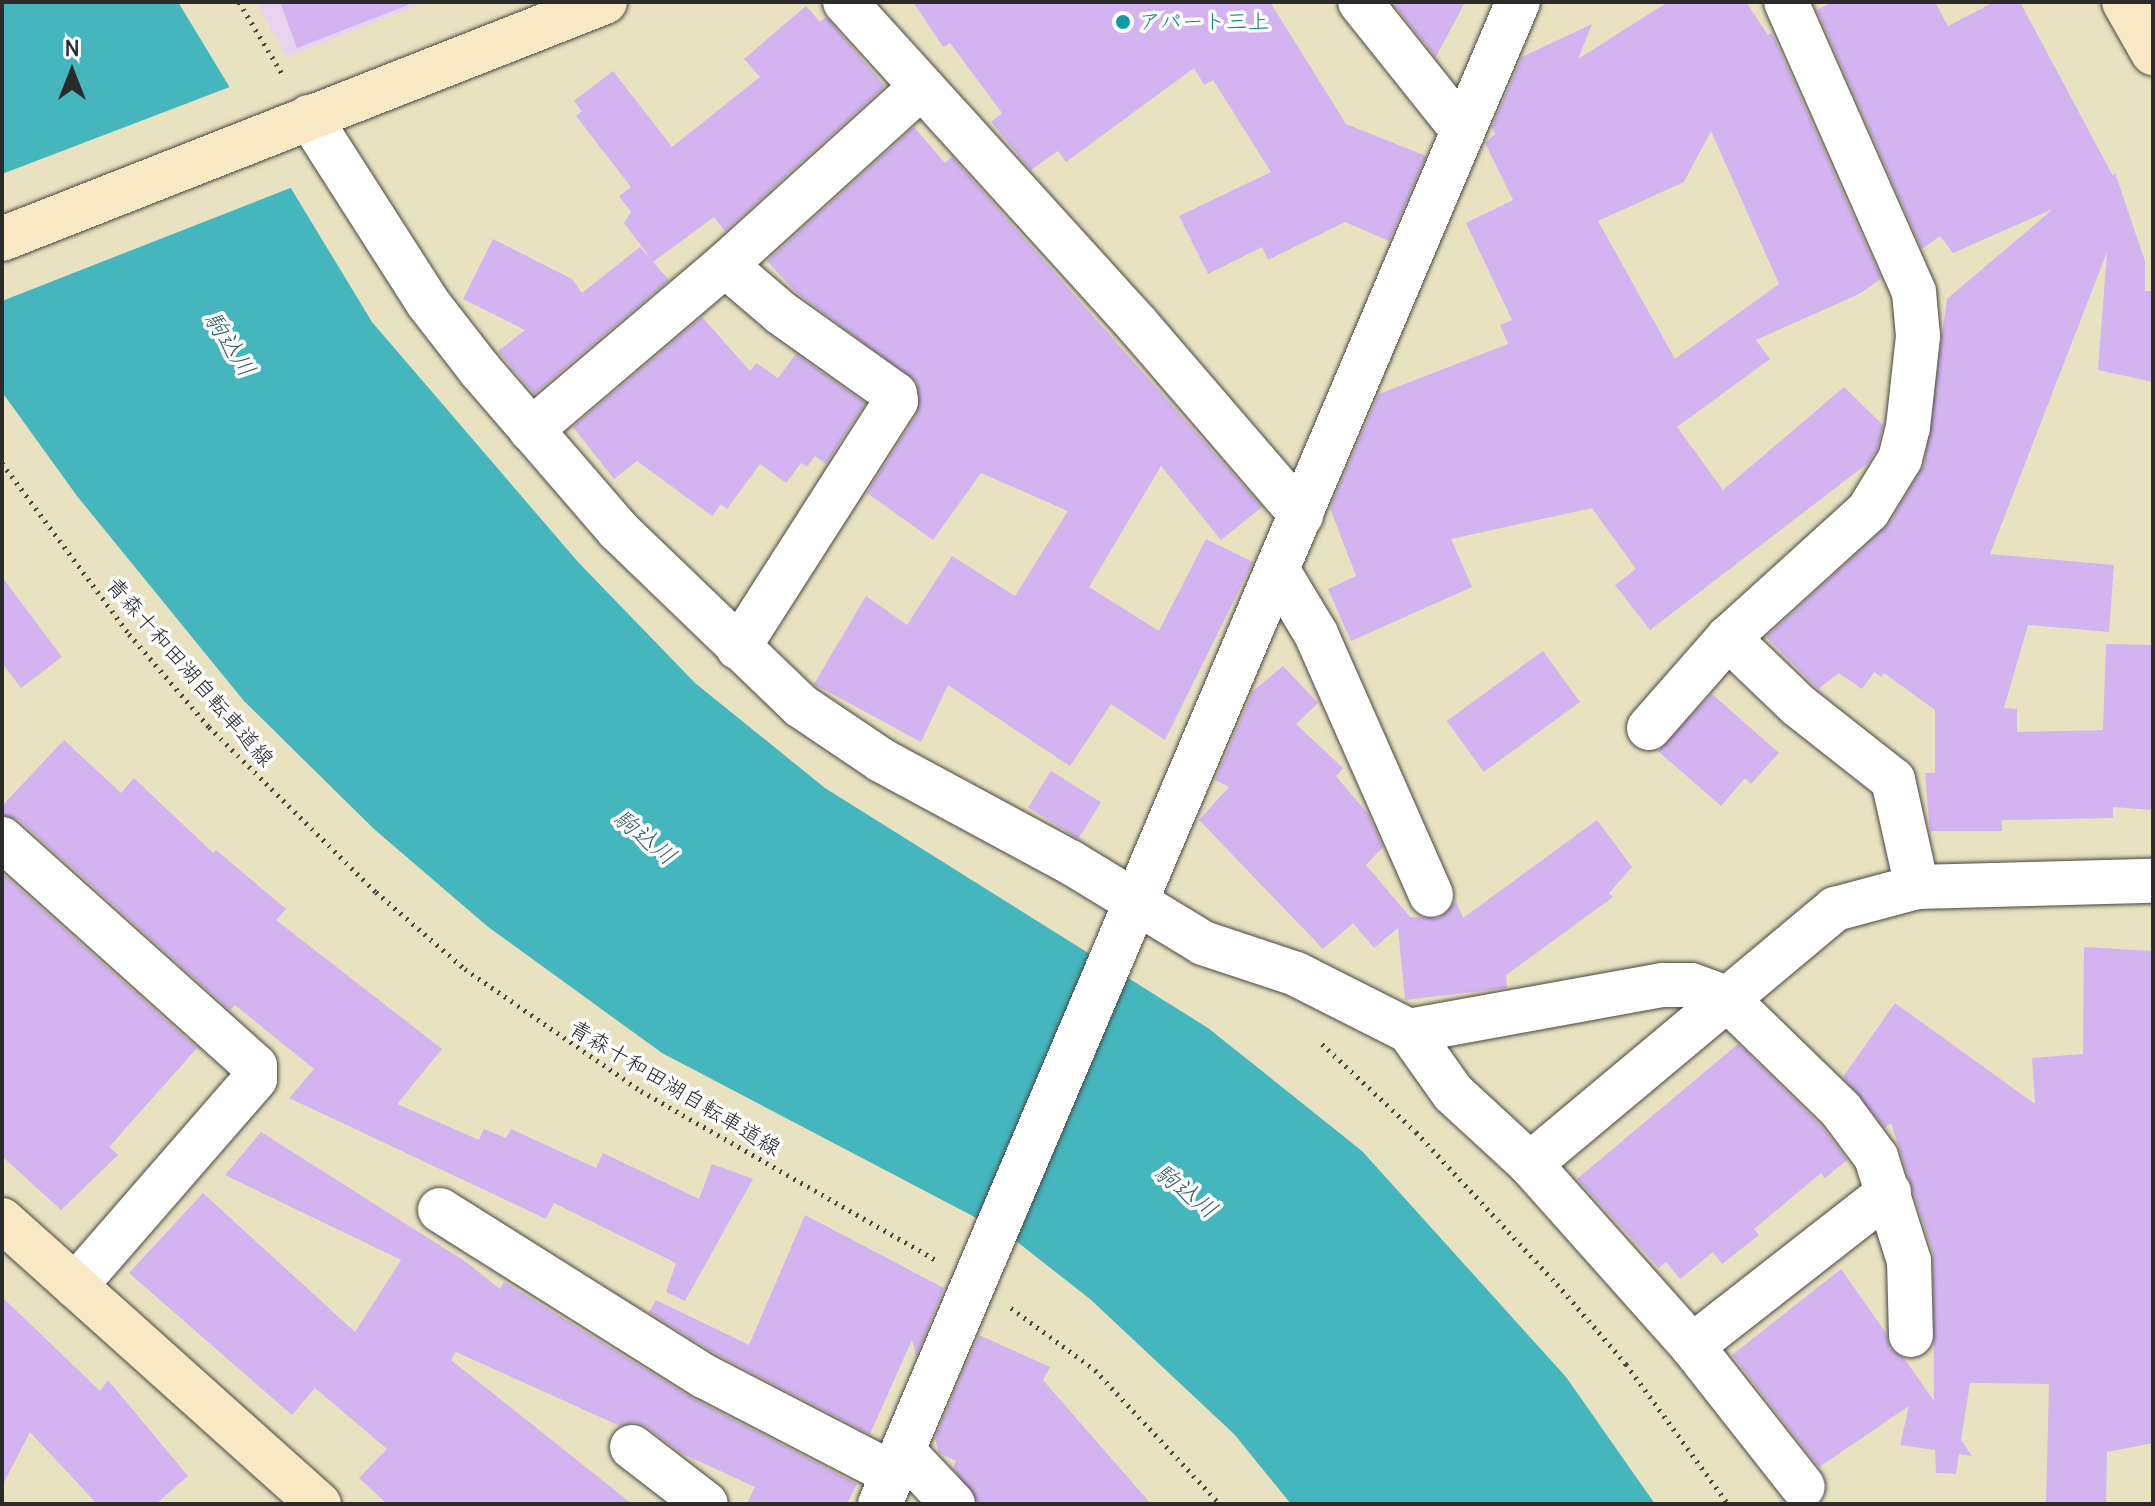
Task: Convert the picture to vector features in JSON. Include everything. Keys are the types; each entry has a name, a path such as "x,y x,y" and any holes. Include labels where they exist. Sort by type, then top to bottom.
{"street":[{"path":"2,239 605,2"},
{"path":"845,2 1137,324 1301,515"},
{"path":"1360,2 1463,131"},
{"path":"892,1476 1518,2"},
{"path":"1649,728 1728,638 1868,511 1900,459 1915,377 1914,292 1786,2"},
{"path":"2124,2 2153,53"},
{"path":"531,430 725,265 921,87"},
{"path":"301,121 428,303 531,430 618,530 801,706 846,738 1130,914 1203,943 1296,974 1409,1031 1453,1093 1530,1164 1692,1346 1803,1487"},
{"path":"725,265 781,313 895,394 896,401 738,648"},
{"path":"1278,571 1316,634 1431,895"},
{"path":"1728,638 1799,706 1898,787 1917,887"},
{"path":"2,839 255,1066 255,1079 75,1286"},
{"path":"1530,1164 1835,909 1917,887 2153,881"},
{"path":"1409,1031 1663,985 1691,985 1726,998 1864,1137 1889,1192 1909,1261 1911,1335"},
{"path":"1692,1346 1889,1192"},
{"path":"440,1210 704,1376 892,1476 953,1504"},
{"path":"2,1220 319,1504"},
{"path":"632,1447 706,1504"}],"path":[{"path":"239,2 284,77"},
{"name":"青森十和田湖自転車道線","path":"2,463 129,634 209,727 366,882 465,969 641,1091 976,1276 1095,1370 1220,1504"},
{"path":"1309,1033 1416,1132 1557,1284 1626,1364 1728,1504"}],"shaded area":[{"path":"256,2 425,2 287,57"}],"water":[{"name":"駒込川","path":"2,2 178,2 372,322 578,562 695,683 825,788 1208,1028 1362,1151 1566,1377 1655,1504 1291,1504 1234,1434 1090,1299 1007,1234 662,1053 487,926 374,829 244,701 77,496 2,392"}],"pier":[{"path":"235,85 298,185 2,301 2,174"}],"building":[{"path":"280,2 408,2 408,5 297,48"},
{"path":"913,2 1270,2 1346,124 1426,156 1389,241 1345,222 1268,260 1262,247 1208,274 1179,216 1271,172 1213,80 1204,85 1194,68 1066,162 1058,151 1031,170 991,122 1002,113 950,43 943,47"},
{"path":"1392,2 1465,2 1436,57"},
{"path":"1668,2 1746,2 1768,35 1772,33 1881,279 1859,294 1756,340 1770,359 1677,427 1723,490 1844,387 1883,425 1877,449 1868,463 1650,630 1615,585 1636,569 1592,508 1451,539 1472,587 1351,641 1328,589 1356,576 1330,508 1379,394 1508,344 1500,325 1512,320 1466,223 1513,200 1485,143 1495,134 1492,127 1522,57 1592,24 1578,59","holes":["1711,131 1779,284 1675,359 1598,221 1684,182"]},
{"path":"1832,2 1935,2 1948,26 1994,2 2020,2 2113,176 2115,173 2145,261 2145,291 2153,291 2153,382 2098,370 2107,252 1990,554 2114,565 2109,632 2028,625 2004,708 2017,709 2017,732 2103,730 2106,644 2153,645 2153,810 2113,807 2113,818 2002,820 2002,831 1930,831 1925,773 1935,773 1935,710 1884,673 1881,677 1874,672 1862,689 1839,673 1818,689 1766,637 1889,524 1924,465 1947,299 2053,209 1953,253 1940,236 1922,249 1817,10"},
{"path":"806,6 820,22 826,17 884,85 882,89 725,231 714,217 653,262 669,280 534,394 498,351 525,330 463,299 493,239 572,279 582,293 640,247 652,260 624,223 631,212 619,196 631,187 576,116 582,111 574,101 613,71 672,147 760,77 744,59"},
{"path":"914,127 945,163 952,157 1262,507 1221,540 1161,466 1089,587 1159,631 1206,539 1253,562 1165,740 1111,704 1070,766 948,685 921,742 814,684 866,596 907,625 952,556 1015,596 1068,511 981,473 933,540 867,493 917,414 917,382 797,293 767,261"},
{"path":"702,317 750,371 756,363 778,378 796,354 865,403 826,464 815,456 807,467 801,463 786,483 760,464 727,509 721,504 712,516 637,461 614,479 573,427"},
{"path":"2,577 62,657 21,688 2,663"},
{"path":"1543,651 1580,702 1484,772 1447,721"},
{"path":"1283,666 1318,703 1296,724 1343,768 1336,776 1368,814 1383,847 1366,865 1410,917 1440,918 1456,901 1463,918 1597,820 1632,867 1609,893 1613,897 1506,975 1507,988 1405,1000 1398,928 1374,948 1353,923 1323,949 1199,820 1229,787 1215,780 1253,691"},
{"path":"1712,694 1779,753 1751,784 1745,778 1721,806 1658,751"},
{"path":"64,740 121,793 134,778 213,853 216,850 286,909 276,920 442,1049 397,1104 479,1140 484,1129 506,1138 511,1129 596,1168 603,1153 699,1199 712,1164 753,1179 685,1301 666,1292 676,1263 554,1203 546,1219 289,1098 314,1069 235,1005 230,1010 19,820 2,815 2,806"},
{"path":"1051,771 1101,802 1078,839 1028,807"},
{"path":"2,873 197,1048 109,1147 118,1155 61,1210 2,1156"},
{"path":"2084,947 2153,951 2153,1443 2107,1452 2106,1504 2046,1504 2049,1384 1970,1383 1961,1440 1972,1456 1959,1454 1956,1474 1936,1473 1935,1450 1900,1445 1909,1406 1819,1467 1732,1355 1841,1269 1886,1333 1890,1349 1904,1358 1934,1401 1933,1253 1891,1123 1885,1128 1843,1077 1895,1003 2035,1104 2032,1058 2083,1054"},
{"path":"1738,1044 1822,1127 1847,1160 1825,1178 1821,1173 1754,1229 1759,1235 1722,1264 1713,1252 1680,1279 1666,1262 1659,1268 1577,1179"},
{"path":"261,1132 466,1262 500,1289 504,1282 692,1398 857,1484 847,1504 747,1504 755,1487 681,1453 647,1427 635,1422 620,1426 456,1352 451,1360 632,1504 387,1504 359,1478 387,1449 315,1388 292,1415 129,1273 203,1193 355,1332 401,1260 225,1175"},
{"path":"805,1215 944,1288 916,1356 912,1340 870,1434 716,1354 649,1312 656,1300 749,1345"},
{"path":"2,1297 100,1391 108,1380 188,1476 156,1504 97,1504 30,1432 2,1486"},
{"path":"979,1335 1050,1367 1043,1380 1151,1504 979,1504 953,1468 956,1461 939,1453 935,1438"}],"place":[{"name":"アパート三上","path":"1123,22"}]}
